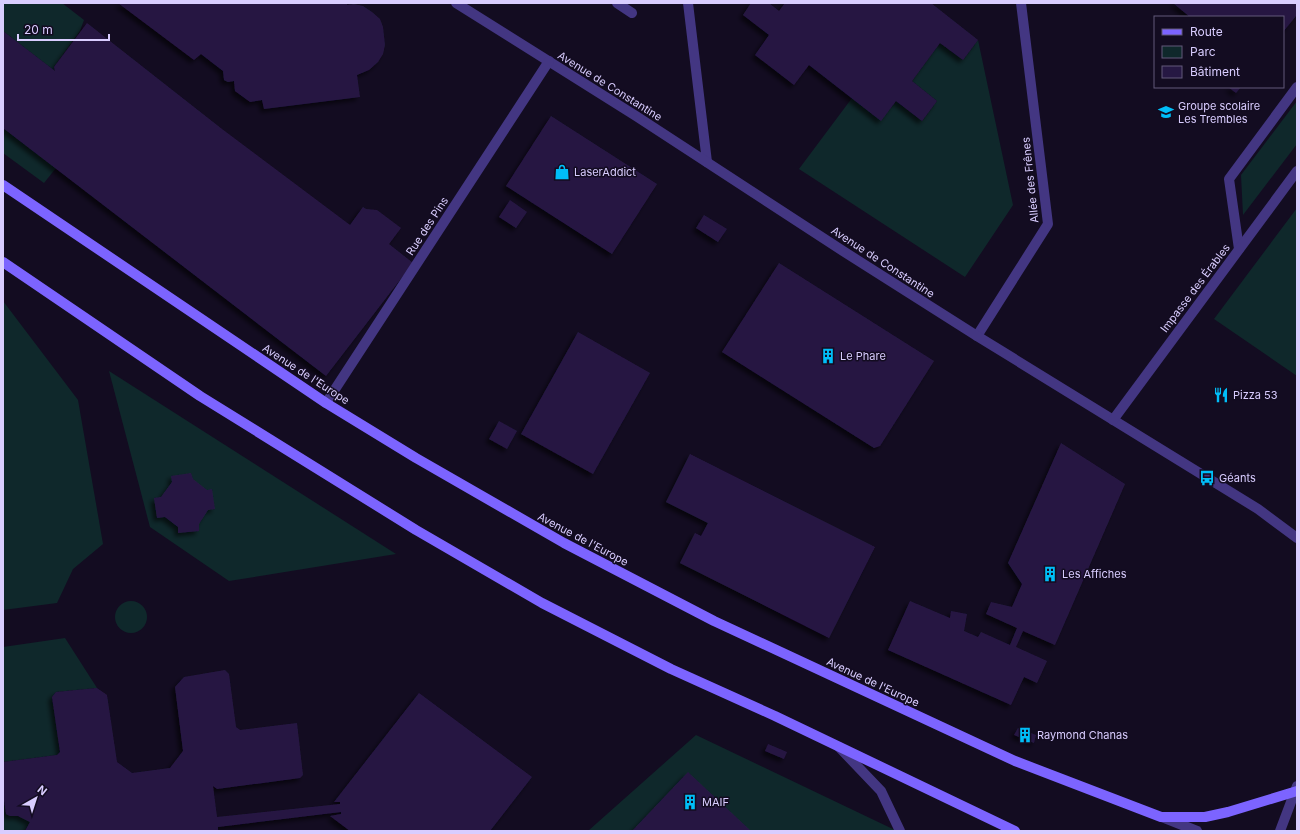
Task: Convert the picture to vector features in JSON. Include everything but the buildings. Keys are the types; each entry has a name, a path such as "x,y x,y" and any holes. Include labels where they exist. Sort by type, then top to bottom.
{"main road":[{"name":"Avenue de l'Europe","path":"3,185 326,403 416,458 564,543 714,621 1015,761 1161,817"},
{"path":"3,262 200,396 429,538 549,606 671,669 1015,831"},
{"path":"1161,817 1205,817 1228,812 1296,790"}],"street":[{"name":"Avenue de Constantine","path":"456,3 707,162 977,336 1258,509 1297,538"},
{"path":"617,3 632,13"},
{"path":"688,3 707,162"},
{"name":"Allée des Frênes","path":"977,336 1048,224 1020,3"},
{"name":"Rue des Pins","path":"326,403 548,61"},
{"path":"1239,249 1229,179 1297,87"},
{"name":"Impasse des Érables","path":"1113,420 1297,171"},
{"path":"839,747 880,791 900,831"},
{"path":"1280,831 1296,790"},
{"name":"Avenue de l'Europe","path":"1161,817 1197,831"}],"green space":[{"path":"3,3 62,3 84,20 80,31 54,67 55,71 3,31"},
{"path":"978,40 1013,205 965,277 799,169 852,98 881,120 896,101 922,121 937,101 912,81 940,43 963,60"},
{"path":"1297,101 1297,144 1243,215 1241,175"},
{"path":"3,128 56,168 44,183 3,153"},
{"path":"1297,208 1297,376 1214,319"},
{"path":"3,301 78,400 103,544 73,569 57,603 3,610"},
{"path":"109,371 396,554 229,581 150,527"},
{"path":"128,601 134,601 144,608 147,617 146,623 140,630 134,633 128,633 118,626 115,620 115,614 122,604"},
{"path":"65,638 97,688 56,692 52,697 60,752 57,755 3,762 3,647"},
{"path":"696,735 897,831 588,831"},
{"path":"3,793 6,814 10,816 18,816 30,822 25,831 3,831"}],"place":[{"name":"Groupe scolaire Les Trembles","path":"1166,112"},
{"name":"LaserAddict","path":"562,172"},
{"name":"Le Phare","path":"828,356"},
{"name":"Pizza 53","path":"1221,395"},
{"name":"Géants","path":"1207,478"},
{"name":"Les Affiches","path":"1050,574"},
{"name":"Raymond Chanas","path":"1025,735"},
{"name":"MAIF","path":"690,802"}]}
